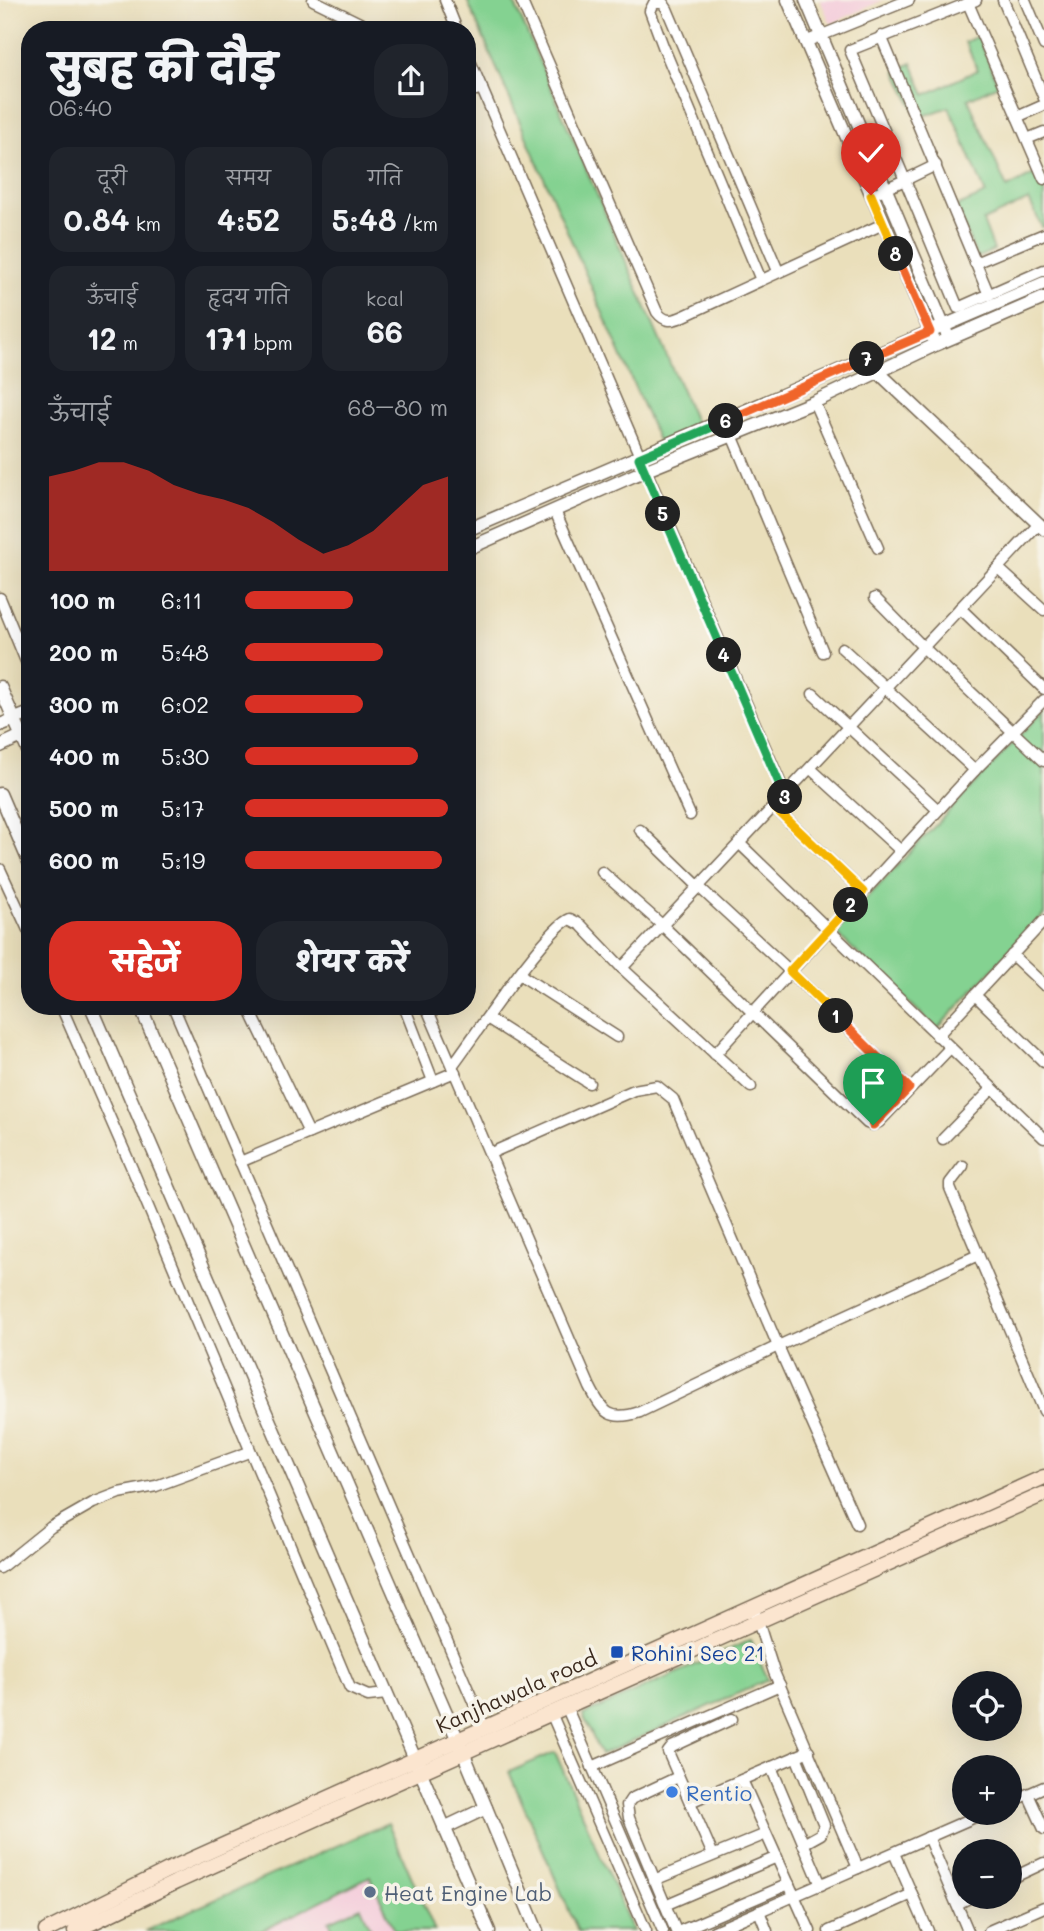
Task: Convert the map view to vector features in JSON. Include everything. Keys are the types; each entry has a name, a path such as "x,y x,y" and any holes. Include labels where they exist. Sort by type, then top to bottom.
{"main road":[{"name":"Kanjhawala road","path":"46,1931 73,1927 176,1882 461,1746 551,1713 1040,1479"},
{"name":"Kanjhawala road","path":"461,1746 485,1729 756,1614 1043,1497"}],"street":[{"path":"313,0 356,21"},
{"path":"445,0 453,21"},
{"path":"521,0 657,312 662,318 674,320 883,224"},
{"path":"788,0 935,345"},
{"path":"806,0 949,339"},
{"path":"805,41 909,0"},
{"path":"1003,0 1044,97"},
{"path":"1025,0 1044,45"},
{"path":"1044,179 972,2 850,50 958,308 1044,270"},
{"path":"761,280 663,46 650,11 654,4 665,4 779,271"},
{"path":"881,37 989,295"},
{"path":"663,46 678,38"},
{"path":"476,74 644,471 786,796"},
{"path":"476,90 482,88"},
{"path":"1017,117 1044,105"},
{"path":"1027,139 1044,132"},
{"path":"707,153 724,145"},
{"path":"871,195 936,165"},
{"path":"975,262 1044,234"},
{"path":"476,526 1044,284"},
{"path":"476,545 644,471 814,402 1044,298"},
{"path":"622,968 998,568 1042,526 864,360"},
{"path":"814,402 878,548"},
{"path":"732,435 823,652"},
{"path":"555,511 690,815"},
{"path":"998,568 1044,611"},
{"path":"0,598 21,649"},
{"path":"875,598 923,648 1044,761"},
{"path":"960,608 1044,689"},
{"path":"842,648 975,770"},
{"path":"0,687 21,728"},
{"path":"813,694 938,810"},
{"path":"715,1054 975,770 1044,700"},
{"path":"0,726 21,717"},
{"path":"0,746 21,736"},
{"path":"811,769 901,851"},
{"path":"0,794 21,843"},
{"path":"775,808 863,892"},
{"path":"640,830 909,1088"},
{"path":"739,844 1044,1138"},
{"path":"0,869 21,914"},
{"path":"602,872 662,925 867,1124 879,1122 950,1048"},
{"path":"240,1162 433,1081 454,1069 519,974 557,928 570,919 581,925 622,968 751,1087"},
{"path":"937,1035 1044,921"},
{"path":"1012,955 1044,985"},
{"path":"519,974 617,1037"},
{"path":"975,995 1044,1062"},
{"path":"65,1015 350,1688 368,1696 387,1695"},
{"path":"94,1015 489,1931"},
{"path":"144,1015 461,1746 537,1931"},
{"path":"177,1015 485,1729"},
{"path":"252,1015 309,1133"},
{"path":"407,1015 433,1081"},
{"path":"430,1015 590,1387 608,1413 618,1417 640,1412 978,1255"},
{"path":"487,1018 589,1083"},
{"path":"491,1153 650,1085 661,1088 673,1099 857,1524"},
{"path":"943,1139 992,1088"},
{"path":"963,1166 950,1186 1044,1411"},
{"path":"0,1568 51,1527 93,1503 120,1493 156,1486 249,1452"},
{"path":"1040,1479 1043,1497"},
{"path":"756,1614 765,1648 858,1868"},
{"path":"592,1767 780,1685"},
{"path":"566,1706 663,1931"},
{"path":"551,1713 646,1931"},
{"path":"713,1855 669,1756 670,1749 732,1719"},
{"path":"690,1802 809,1751"},
{"path":"796,1756 824,1825 821,1834 803,1844"},
{"path":"771,1767 821,1885"},
{"path":"678,1777 631,1799 627,1805 629,1818 654,1880 678,1931 789,1884"},
{"path":"742,1780 810,1931"},
{"path":"1022,1797 1044,1787"},
{"path":"1028,1794 1044,1829"},
{"path":"444,1828 486,1808"},
{"path":"715,1931 956,1825"},
{"path":"654,1880 766,1834"},
{"path":"928,1837 952,1892"},
{"path":"894,1853 928,1931"},
{"path":"665,1905 777,1857"},
{"path":"1022,1873 1044,1863"},
{"path":"829,1931 912,1894"},
{"path":"989,1931 1008,1927 1044,1907"},
{"path":"959,1909 968,1931"},
{"path":"759,1911 767,1931"}],"shaded area":[{"path":"820,0 883,0 831,24"},
{"path":"388,1823 435,1931 145,1931"}],"green space":[{"path":"467,0 513,0 697,426 659,443"},
{"path":"978,36 998,85 968,99 1007,188 1038,172 1044,188 1044,227 1029,200 983,221 994,250 977,258 956,207 986,194 949,107 918,118 896,71 912,63 925,95 978,70 965,42"},
{"path":"1044,710 1044,914 937,1029 835,932"},
{"path":"750,1640 768,1680 601,1755 583,1715"},
{"path":"555,1752 633,1931 578,1931 509,1772"},
{"path":"388,1823 435,1931 395,1931 370,1876 262,1931 145,1931"},
{"path":"361,1907 372,1931 334,1931 329,1921"}],"place":[{"name":"Rohini Sec 21","path":"617,1652"},
{"name":"Rentio","path":"672,1792"},
{"name":"Heat Engine Lab","path":"370,1892"}],"route":[{"path":"871,195 930,332 639,458 786,796 775,808 863,892 790,971 909,1088 879,1122 873,1125"}]}
